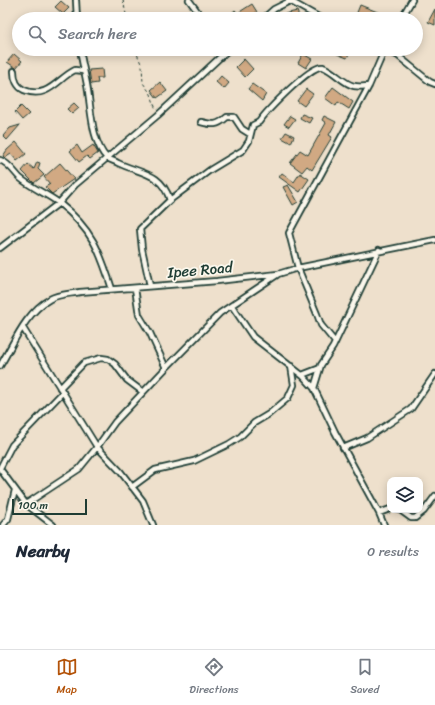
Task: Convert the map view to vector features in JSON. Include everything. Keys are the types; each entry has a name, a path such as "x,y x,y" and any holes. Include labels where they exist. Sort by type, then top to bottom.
{"street":[{"path":"76,0 77,12"},
{"path":"189,0 198,12"},
{"path":"271,12 291,0 311,12"},
{"path":"405,12 412,0"},
{"path":"81,56 88,90 91,122 107,158 132,170 152,176 166,189 170,200"},
{"path":"0,248 59,203 74,185 158,115 221,56"},
{"path":"335,342 321,325 298,268 291,246 289,231 369,86 382,56"},
{"path":"398,56 430,82 435,84"},
{"path":"150,286 142,249 140,230 170,200 210,170 243,150 249,141 253,126 259,122 299,81 316,68 321,67 331,71 353,86 369,86"},
{"path":"14,71 16,82 20,88 32,92 54,86 75,70 83,71"},
{"path":"201,122 215,125 222,123 227,117 234,117 242,129 250,134"},
{"path":"0,160 9,166 20,178 59,203 84,227 103,258 112,290"},
{"name":"Ipee Road","path":"0,366 34,311 50,299 80,292 278,274 298,268 379,250 435,240"},
{"path":"314,388 320,368 370,274 379,250"},
{"path":"26,504 79,469 98,447 115,422 220,313 278,274"},
{"path":"135,288 138,314 150,334 166,368"},
{"path":"232,306 253,337 302,375 314,388 343,448 380,513 384,525"},
{"path":"23,328 98,447 143,502 153,525"},
{"path":"60,388 84,363 101,358 108,359 115,364 127,380 143,392"},
{"path":"132,487 155,470 194,460 229,444 240,437 254,423 280,406 288,398 294,385 291,366"},
{"path":"302,375 320,368"},
{"path":"343,448 367,438 411,410 435,374"},
{"path":"53,525 26,504 0,469 12,445 63,392"},
{"path":"3,525 8,518 15,490"},
{"path":"423,511 435,496"},
{"path":"380,513 387,510"},
{"path":"404,513 411,518 414,518 420,513"}],"path":[{"path":"123,0 126,12"},
{"path":"138,56 142,66 143,83 150,94 158,115"}],"building":[{"path":"61,1 69,8 65,12 61,12 55,7"},
{"path":"252,4 257,12 240,12"},
{"path":"360,5 378,12 357,12"},
{"path":"435,9 435,25 428,22"},
{"path":"12,56 16,56 22,61 16,68 7,62"},
{"path":"302,56 307,56 312,59 306,68 298,63"},
{"path":"244,59 253,69 245,77 236,67"},
{"path":"102,69 103,78 97,78 98,83 91,84 89,70"},
{"path":"221,76 229,83 224,89 216,82"},
{"path":"160,82 167,91 157,98 151,90"},
{"path":"252,84 266,94 262,101 248,89"},
{"path":"333,87 353,102 349,109 338,102 336,106 325,98"},
{"path":"306,89 313,94 304,106 297,101"},
{"path":"74,103 79,108 72,114 67,109"},
{"path":"21,106 29,114 22,120 15,112"},
{"path":"302,114 312,118 309,123 300,118"},
{"path":"290,116 295,119 289,127 284,124"},
{"path":"324,116 336,122 329,135 332,137 312,170 307,166 302,172 290,163 300,150 308,155 326,123 322,120"},
{"path":"20,125 7,140 3,136 10,128"},
{"path":"286,132 294,136 291,143 282,138"},
{"path":"16,142 26,154 17,161 11,154 5,158 3,156 7,150"},
{"path":"77,145 82,153 93,145 98,153 90,159 87,156 79,162 70,151"},
{"path":"37,162 40,163 38,169 44,175 34,183 22,171 28,164 34,169"},
{"path":"60,163 74,179 52,194 45,187 50,184 44,177"},
{"path":"282,173 294,182 300,173 309,179 300,192 279,177"},
{"path":"288,185 298,202 293,205 283,187"}]}
